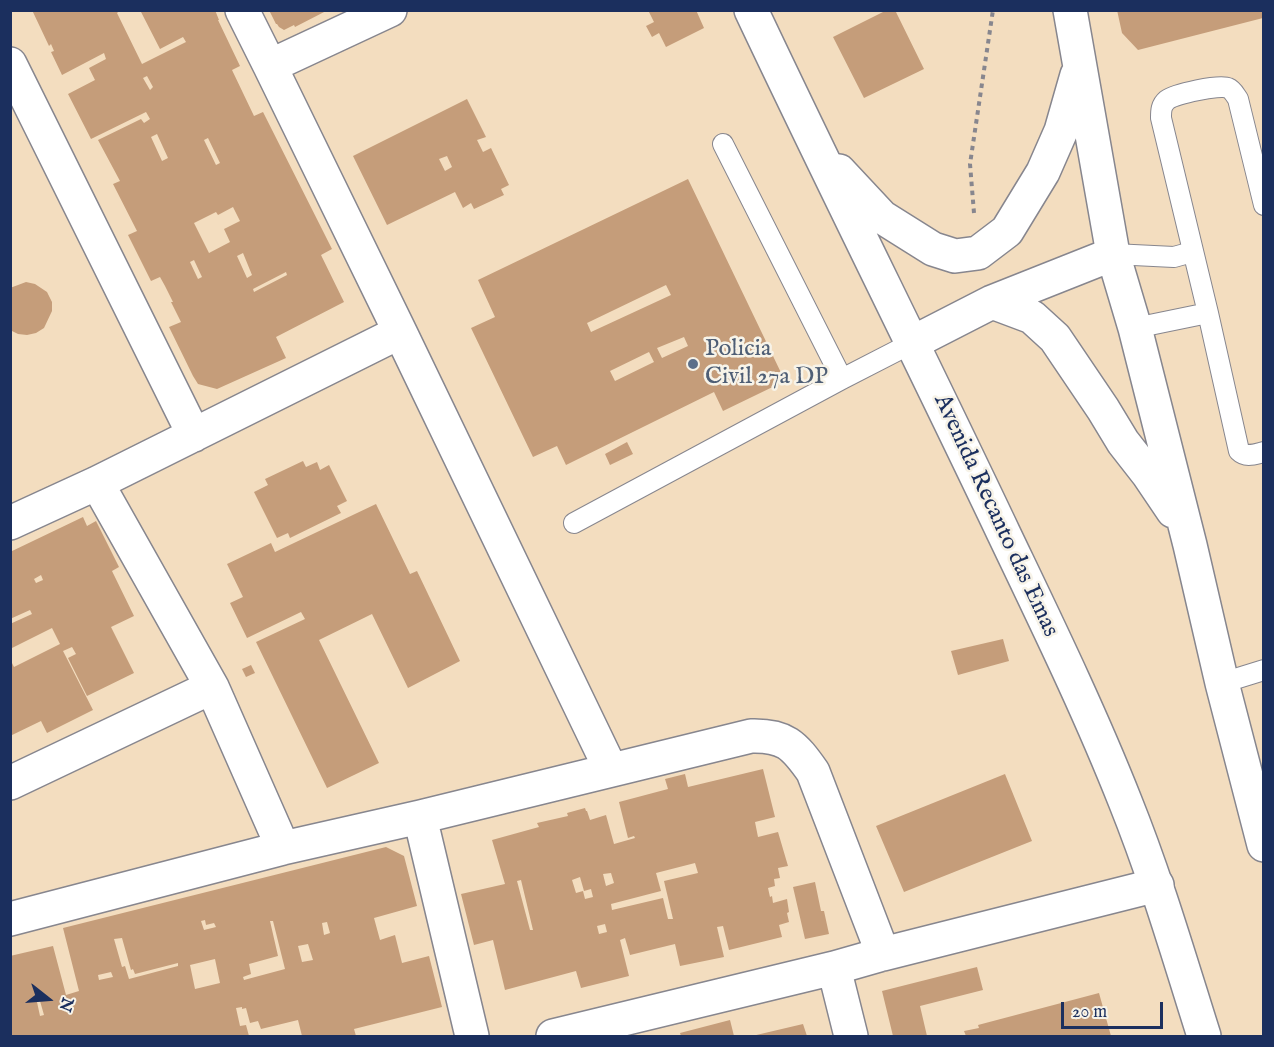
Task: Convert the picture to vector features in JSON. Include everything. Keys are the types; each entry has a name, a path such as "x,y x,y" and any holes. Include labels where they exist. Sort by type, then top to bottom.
{"street":[{"path":"242,10 611,770"},
{"path":"270,66 390,10"},
{"name":"Avenida Recanto das Emas","path":"752,10 815,146 968,458 1076,689 1125,801 1157,885 1204,1036"},
{"path":"1070,10 1113,254 1135,328 1190,544 1263,845"},
{"path":"10,64 194,435"},
{"path":"815,146 882,217 933,249 955,256 978,253 1007,231 1043,172 1061,131 1079,68"},
{"path":"912,343 993,302 1113,254"},
{"path":"993,302 1032,317 1055,338 1123,442 1170,504 1190,544"},
{"path":"10,523 96,483 400,332"},
{"path":"96,483 212,687 283,848"},
{"path":"10,783 212,687"},
{"path":"10,920 283,848 752,736 770,735 786,742 801,753 813,772 883,954"},
{"path":"420,817 472,1036"},
{"path":"553,1036 834,969 883,954 1157,885"},
{"path":"834,969 851,1036"}],"lane":[{"path":"1263,205 1238,99 1234,92 1216,86 1167,100 1161,108 1161,118 1239,451 1247,455 1263,452"},
{"path":"723,144 842,379"},
{"path":"1113,254 1174,256 1192,252"},
{"path":"1135,328 1208,313"},
{"path":"574,523 912,343"},
{"path":"1222,683 1263,670"}],"path":[{"path":"978,253 970,164 993,10"}],"building":[{"path":"32,10 120,10 117,13 142,64 186,42 183,37 160,49 140,10 215,10 240,66 232,70 254,116 263,112 332,249 321,255 344,302 276,337 286,358 217,389 198,384 169,327 181,322 171,302 173,302 160,277 151,281 128,235 137,231 113,184 120,181 98,140 141,119 144,123 150,119 146,112 91,139 68,94 95,80 89,68 106,59 104,53 62,75 51,52 54,51 51,44 49,46","holes":["147,76 153,87 150,90 143,78","157,134 168,158 162,161 151,137","208,138 220,163 216,165 204,140","233,207 240,221 224,229 230,242 209,253 194,223 216,212 218,215","243,253 252,275 247,278 237,256","194,260 202,277 198,279 190,262","286,272 287,275 254,292 253,289"]},
{"path":"269,10 328,10 295,27 294,25 284,30 276,24"},
{"path":"648,10 696,10 704,28 666,47 659,33 652,37 646,26 654,22"},
{"path":"887,10 895,10 924,69 864,98 833,37"},
{"path":"1117,10 1263,10 1263,18 1138,50 1122,33"},
{"path":"467,99 486,137 477,140 483,152 491,148 509,185 501,189 504,195 474,209 471,203 463,208 455,192 387,225 353,156","holes":["447,156 452,167 445,171 439,159"]},
{"path":"688,179 785,381 723,411 714,392 566,465 557,446 533,457 471,328 495,317 478,280","holes":["666,285 671,295 591,332 587,323","684,337 688,346 662,358 657,348","649,352 654,362 615,381 610,371"]},
{"path":"26,282 35,284 47,292 52,302 52,311 44,328 27,335 10,330 10,288"},
{"path":"627,442 633,454 610,465 605,454"},
{"path":"303,461 306,467 317,462 320,470 329,465 347,501 337,506 341,513 290,538 288,533 277,538 254,492 268,485 265,479"},
{"path":"376,504 410,574 417,571 460,661 408,688 372,614 319,640 379,763 327,788 256,642 305,619 301,612 247,638 230,603 243,597 227,564 271,543 275,552"},
{"path":"83,517 87,526 96,521 119,567 112,571 134,616 111,627 134,673 87,696 68,658 76,654 72,647 63,651 93,710 47,733 41,721 10,736 10,659 14,667 60,644 52,628 10,649 10,624 32,614 30,610 10,619 10,552","holes":["41,575 43,580 36,583 34,579"]},
{"path":"1003,639 1009,661 958,675 951,651"},
{"path":"251,665 255,673 246,677 242,669"},
{"path":"763,769 775,817 755,822 758,837 778,832 788,866 778,868 780,878 774,879 775,886 768,888 773,903 787,899 789,922 779,925 782,937 729,950 723,926 717,927 724,957 680,966 675,944 630,955 625,938 620,940 629,976 581,988 576,971 505,990 493,940 474,945 461,894 505,884 492,840 539,827 537,823 568,816 567,813 585,808 590,820 606,815 614,844 635,838 634,836 628,838 619,802 668,789 665,779 685,774 688,787","holes":["695,863 698,873 664,881 673,919 668,919 663,898 612,910 611,904 661,891 656,873","611,873 614,883 606,886 603,874","580,877 584,891 591,889 593,897 585,899 583,891 576,893 572,880","521,880 533,930 530,930 517,881","605,924 607,932 599,934 597,926"]},
{"path":"1005,774 1032,841 904,892 876,826"},
{"path":"386,847 404,856 417,906 374,918 380,940 395,935 402,963 429,956 442,1007 354,1029 356,1036 302,1036 298,1020 261,1029 258,1021 250,1023 246,1008 242,1009 242,1007 236,1008 240,1026 246,1025 249,1036 10,1036 10,956 53,946 66,995 79,991 63,928","holes":["205,920 206,925 214,923 216,927 204,930 201,921","270,921 273,921 285,969 244,980 243,977 251,974 249,964 278,956","327,922 330,933 324,935 322,923","122,938 131,970 133,969 135,974 178,963 178,966 129,979 125,966 122,967 114,939","308,944 313,960 302,962 298,946","215,959 220,983 195,989 190,965","111,972 113,977 99,980 98,975","40,1001 44,1015 40,1016 37,1002"]},
{"path":"815,882 829,934 805,939 793,887"},
{"path":"977,967 983,990 920,1006 927,1036 893,1036 882,991"},
{"path":"1099,993 1111,1036 966,1036 964,1031 979,1028 978,1025"},
{"path":"730,1020 734,1036 681,1036 680,1033"},
{"path":"803,1024 807,1036 752,1036"}],"place":[{"name":"Policia Civil 27a DP","path":"693,364"}]}
